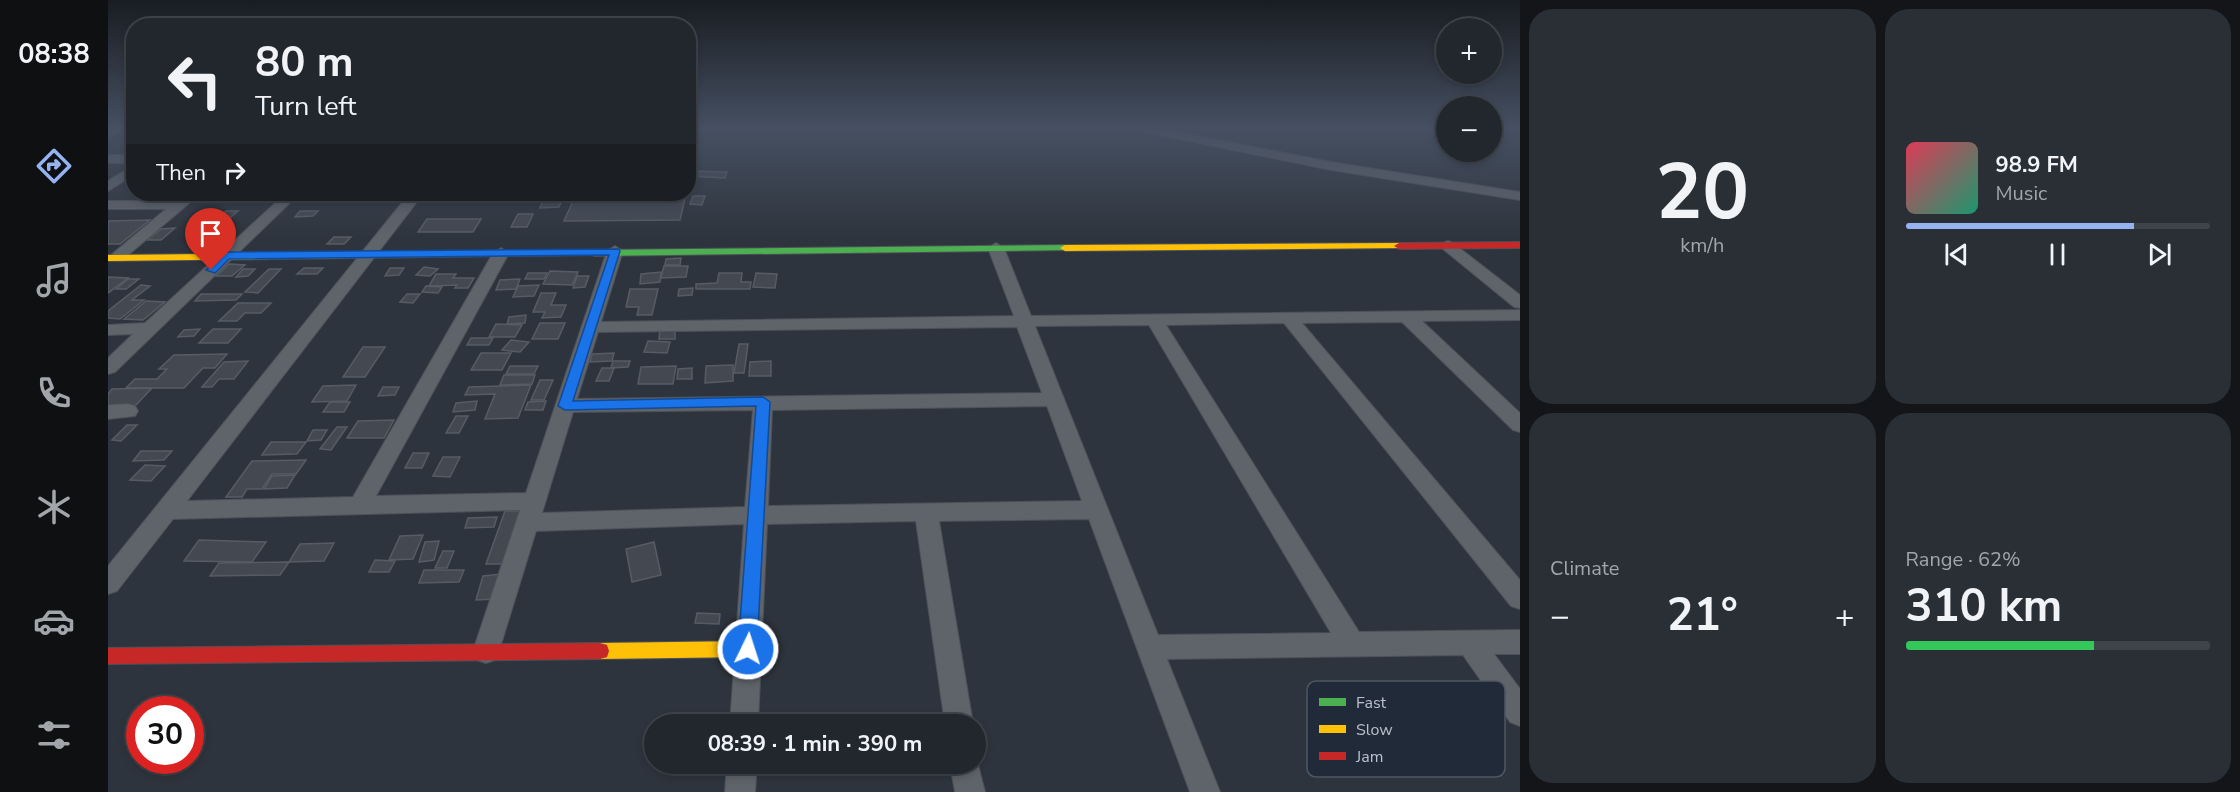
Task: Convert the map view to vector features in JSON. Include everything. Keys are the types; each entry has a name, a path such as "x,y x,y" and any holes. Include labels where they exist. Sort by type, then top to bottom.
{"street":[{"path":"1321,165 1520,196"},
{"path":"108,187 126,175"},
{"path":"112,258 184,201"},
{"path":"108,369 285,201"},
{"path":"108,584 366,254 410,201"},
{"path":"108,205 178,206"},
{"path":"112,258 615,251 1520,245"},
{"path":"1448,246 1520,303"},
{"path":"996,248 1052,399 1205,792"},
{"path":"486,651 615,251"},
{"path":"361,503 501,253"},
{"path":"591,327 1520,315"},
{"path":"1407,317 1520,425"},
{"path":"1289,318 1520,598"},
{"path":"1154,319 1352,644"},
{"path":"108,330 150,328"},
{"path":"565,406 1052,399"},
{"path":"745,714 763,402"},
{"path":"167,510 361,503 530,511 757,515 1097,510"},
{"path":"926,511 957,714"},
{"path":"1150,647 1520,642"},
{"path":"1470,643 1498,681"},
{"path":"108,656 748,649"},
{"path":"1505,691 1520,712"},
{"path":"740,792 741,774"},
{"path":"967,774 970,792"}],"building":[{"path":"696,171 727,172 725,178 696,176"},
{"path":"696,196 705,196 702,205 690,204 691,201 696,201"},
{"path":"543,201 562,201 559,207 540,208"},
{"path":"573,201 684,201 680,220 564,221"},
{"path":"226,211 238,211 225,222 213,222"},
{"path":"300,211 318,211 313,216 295,217"},
{"path":"518,214 533,214 527,227 511,227"},
{"path":"427,219 481,219 473,232 418,232"},
{"path":"150,220 120,244 108,244 108,221"},
{"path":"175,228 161,240 147,240 161,229"},
{"path":"334,237 351,237 344,244 327,244"},
{"path":"681,258 680,265 665,265 666,259"},
{"path":"229,264 245,265 232,276 216,276"},
{"path":"664,266 688,266 686,277 661,278"},
{"path":"424,267 438,269 430,276 416,275"},
{"path":"304,268 323,268 317,274 297,274"},
{"path":"390,268 404,268 399,275 385,276"},
{"path":"243,269 255,269 248,276 236,277"},
{"path":"269,269 281,269 258,293 245,292"},
{"path":"550,271 578,272 572,285 543,284"},
{"path":"661,272 660,282 640,284 641,274"},
{"path":"528,273 547,273 544,279 525,279"},
{"path":"719,273 742,273 741,282 751,282 750,289 696,289 696,284 717,283"},
{"path":"756,273 777,274 775,288 753,287"},
{"path":"436,274 456,274 453,278 474,278 468,288 455,288 457,285 429,286"},
{"path":"577,276 589,276 585,287 573,288"},
{"path":"108,277 128,278 108,293"},
{"path":"128,279 139,279 126,289 116,289"},
{"path":"520,279 516,289 496,290 500,280"},
{"path":"141,285 150,286 132,300 144,300 120,319 108,318 108,311"},
{"path":"539,285 534,296 513,297 518,286"},
{"path":"426,286 442,287 438,293 422,292"},
{"path":"693,288 692,295 678,296 679,289"},
{"path":"630,289 658,289 652,315 637,315 639,307 626,307"},
{"path":"541,293 556,293 551,305 566,305 561,317 542,318 545,312 533,312"},
{"path":"201,294 242,294 236,300 195,301"},
{"path":"407,294 420,294 413,303 400,302"},
{"path":"146,301 165,302 143,320 124,319"},
{"path":"238,303 271,303 261,313 245,313 237,321 219,321"},
{"path":"526,315 525,323 507,324 509,317"},
{"path":"540,323 565,323 558,339 532,339"},
{"path":"496,324 522,325 515,337 489,337"},
{"path":"200,329 194,336 178,337 184,330"},
{"path":"213,329 241,329 228,343 199,343"},
{"path":"675,330 675,339 659,339 660,331"},
{"path":"471,338 493,338 489,345 467,345"},
{"path":"511,340 529,342 520,352 502,350"},
{"path":"648,341 670,342 667,353 644,352"},
{"path":"739,344 748,344 744,373 734,373"},
{"path":"363,347 385,347 365,377 343,377"},
{"path":"481,353 511,353 502,370 471,370"},
{"path":"614,353 612,361 590,362 592,354"},
{"path":"227,354 215,368 203,368 184,388 126,388 135,379 157,379 167,369 159,369 174,355"},
{"path":"248,361 234,379 219,379 212,387 202,387 224,362"},
{"path":"613,361 630,361 628,367 611,368"},
{"path":"771,361 771,376 749,376 750,362"},
{"path":"733,365 733,381 705,383 706,366"},
{"path":"510,366 538,366 534,374 506,374"},
{"path":"676,366 673,384 638,384 641,367"},
{"path":"602,368 614,368 609,381 596,381"},
{"path":"692,368 692,379 677,379 678,369"},
{"path":"504,375 535,375 532,384 500,385"},
{"path":"540,380 553,380 544,400 531,400"},
{"path":"356,385 347,401 312,402 323,386"},
{"path":"531,385 518,418 485,419 495,394 465,395 469,387"},
{"path":"383,387 399,387 395,395 378,396"},
{"path":"152,388 136,405 108,406 108,394 112,389"},
{"path":"477,401 475,410 453,412 456,403"},
{"path":"546,401 543,410 525,410 528,402"},
{"path":"330,402 350,402 344,412 323,412"},
{"path":"456,416 468,416 459,433 446,433"},
{"path":"394,420 384,438 347,438 358,421"},
{"path":"127,425 137,425 121,441 112,440"},
{"path":"337,427 347,427 331,450 320,449"},
{"path":"313,430 327,430 321,440 307,441"},
{"path":"271,442 306,442 297,454 262,455"},
{"path":"141,451 172,451 164,460 133,461"},
{"path":"413,453 429,453 422,468 405,468"},
{"path":"443,457 460,457 450,477 433,476"},
{"path":"306,460 296,474 272,474 262,489 247,489 242,497 226,497 252,461"},
{"path":"145,465 165,466 151,481 130,480"},
{"path":"295,475 287,488 264,489 272,476"},
{"path":"505,511 522,511 503,564 486,564"},
{"path":"497,517 494,527 465,528 468,518"},
{"path":"423,535 413,559 389,560 400,536"},
{"path":"199,540 266,542 252,562 184,561"},
{"path":"439,541 434,560 419,562 425,542"},
{"path":"654,542 661,575 632,582 626,549"},
{"path":"334,543 324,561 289,562 300,544"},
{"path":"443,551 454,551 447,568 435,568"},
{"path":"375,560 395,561 389,572 369,572"},
{"path":"289,562 280,575 210,576 219,563"},
{"path":"424,570 464,570 459,582 419,583"},
{"path":"501,574 495,599 476,600 483,576"},
{"path":"697,613 720,614 719,624 695,623"}],"traffic: fast":[{"path":"594,253 1065,248"}],"traffic: slow":[{"path":"1065,248 1399,246"},
{"path":"108,258 594,253"},
{"path":"600,651 748,649"}],"traffic: jam":[{"path":"1399,246 1520,245"},
{"path":"108,656 600,651"}],"route":[{"path":"211,270 226,256 615,251 565,406 763,402 748,649"}]}
